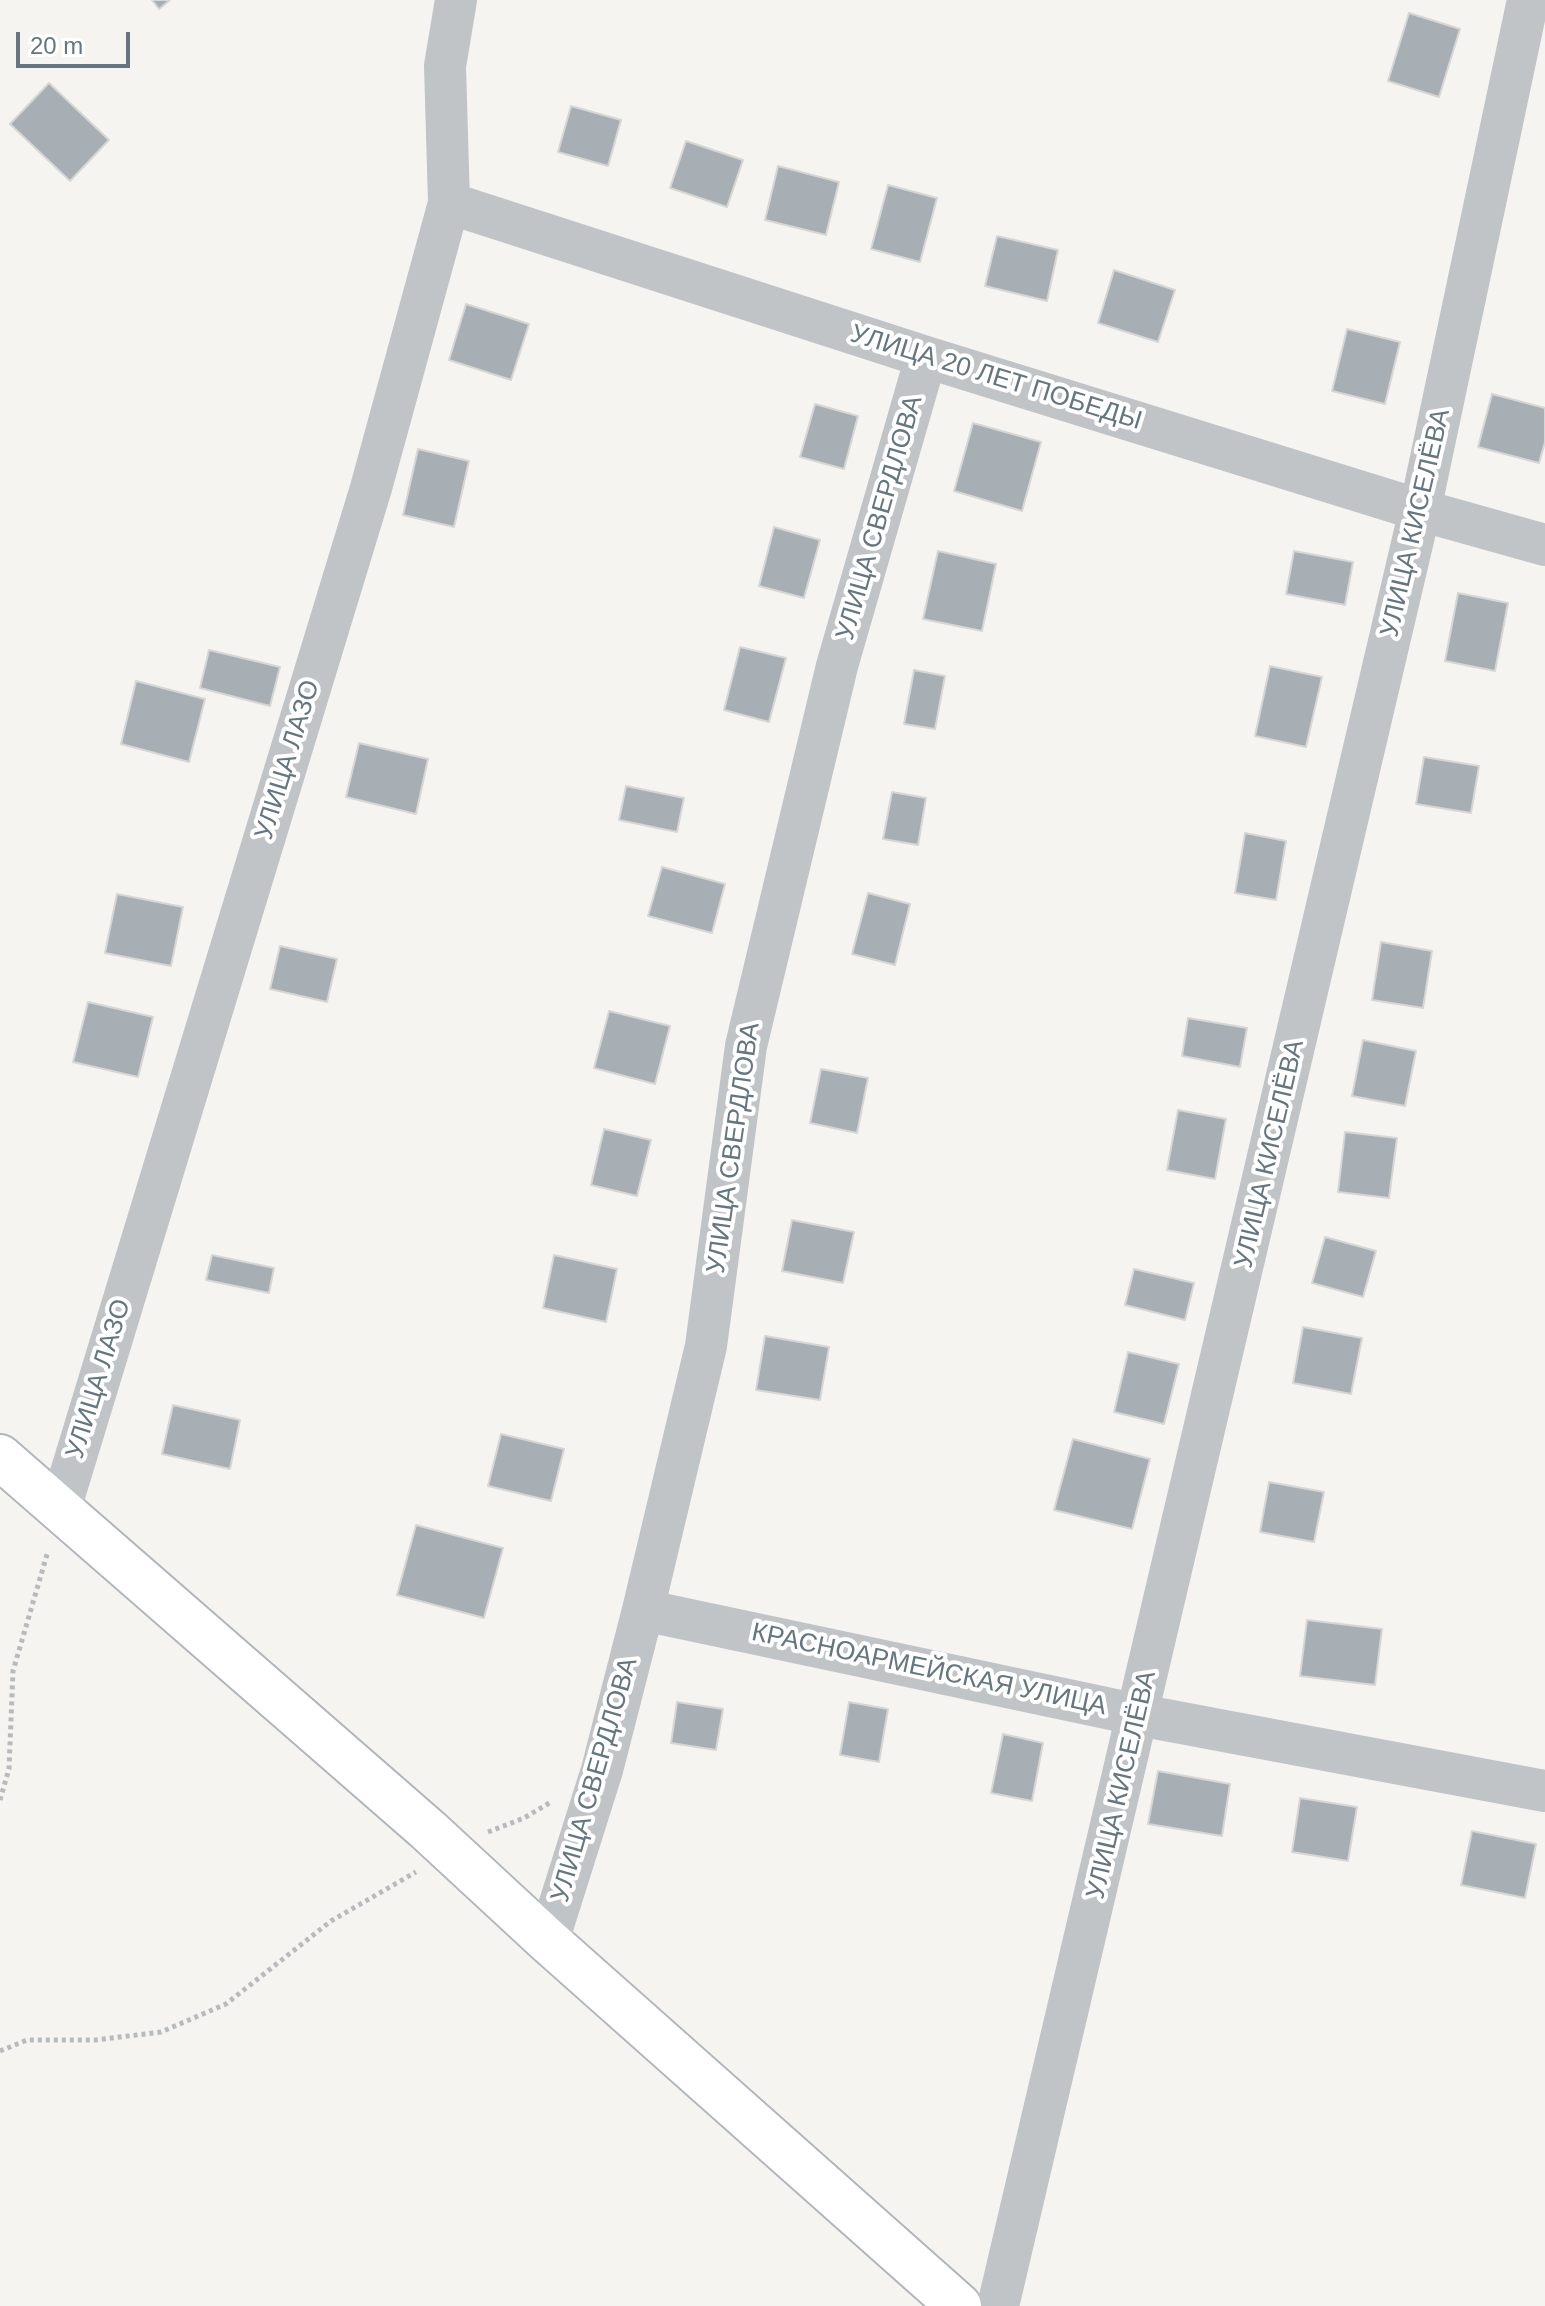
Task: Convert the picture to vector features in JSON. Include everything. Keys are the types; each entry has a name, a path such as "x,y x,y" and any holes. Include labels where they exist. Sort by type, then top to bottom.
{"street":[{"name":"УЛИЦА ЛАЗО","path":"60,1509 371,488 449,203 445,66 456,0"},
{"name":"УЛИЦА КИСЕЛЁВА","path":"998,2306 1420,510 1528,0"},
{"name":"УЛИЦА 20 ЛЕТ ПОБЕДЫ","path":"449,203 926,357 1420,510 1545,545"},
{"name":"УЛИЦА СВЕРДЛОВА","path":"548,1941 602,1770 706,1346 746,1046 837,666 926,357"},
{"path":"0,1457 452,1851 548,1941 959,2306"},
{"name":"КРАСНОАРМЕЙСКАЯ УЛИЦА","path":"643,1610 1139,1715 1545,1791"}],"path":[{"path":"0,1800 9,1769 13,1671 60,1509"},
{"path":"0,2051 27,2040 96,2040 161,2032 226,2004 331,1921 478,1836 524,1818 602,1770"}],"building":[{"path":"152,0 170,0 159,9"},
{"path":"1409,13 1460,29 1439,97 1388,81"},
{"path":"49,83 109,140 70,181 10,124"},
{"path":"571,106 621,120 608,166 558,152"},
{"path":"686,141 743,160 727,207 670,188"},
{"path":"778,166 839,182 826,235 765,220"},
{"path":"888,185 937,198 920,262 871,249"},
{"path":"997,236 1058,250 1047,301 985,286"},
{"path":"1114,270 1175,290 1158,342 1098,323"},
{"path":"466,304 529,324 511,380 449,360"},
{"path":"1347,329 1400,342 1385,404 1332,391"},
{"path":"1492,394 1545,408 1545,442 1539,463 1478,447"},
{"path":"815,404 858,416 844,469 800,457"},
{"path":"973,423 1041,442 1022,511 954,491"},
{"path":"418,449 469,461 454,527 403,515"},
{"path":"774,527 820,540 804,598 759,586"},
{"path":"938,551 996,564 982,631 923,619"},
{"path":"1294,551 1353,562 1345,605 1286,594"},
{"path":"1458,593 1508,603 1495,671 1445,661"},
{"path":"740,647 786,658 769,722 724,710"},
{"path":"209,650 280,667 270,706 200,688"},
{"path":"1270,666 1322,677 1306,747 1255,736"},
{"path":"914,670 945,676 935,729 904,724"},
{"path":"136,681 205,699 189,762 121,744"},
{"path":"359,743 428,759 416,814 346,797"},
{"path":"1424,757 1479,766 1471,813 1416,804"},
{"path":"626,786 684,798 677,832 619,820"},
{"path":"892,792 926,798 918,845 883,839"},
{"path":"1245,833 1286,841 1276,900 1235,893"},
{"path":"662,867 725,884 712,933 648,916"},
{"path":"868,893 910,904 895,965 852,954"},
{"path":"117,894 183,907 171,966 105,953"},
{"path":"1381,942 1432,951 1423,1008 1372,1000"},
{"path":"280,946 337,959 327,1002 270,989"},
{"path":"88,1002 153,1017 138,1077 73,1062"},
{"path":"609,1011 670,1026 655,1084 594,1068"},
{"path":"1188,1018 1247,1028 1240,1067 1182,1056"},
{"path":"1363,1040 1416,1051 1405,1106 1352,1096"},
{"path":"821,1069 868,1078 857,1133 810,1123"},
{"path":"1178,1110 1226,1119 1215,1179 1167,1170"},
{"path":"604,1129 651,1140 637,1196 591,1185"},
{"path":"1345,1132 1397,1138 1389,1198 1338,1192"},
{"path":"792,1220 854,1232 843,1283 782,1271"},
{"path":"1325,1237 1376,1251 1363,1297 1312,1283"},
{"path":"212,1255 274,1268 269,1293 206,1280"},
{"path":"554,1255 617,1269 606,1322 543,1308"},
{"path":"1134,1269 1194,1283 1185,1320 1125,1305"},
{"path":"1303,1327 1362,1338 1351,1394 1293,1383"},
{"path":"765,1336 829,1347 820,1400 756,1390"},
{"path":"1128,1352 1179,1364 1164,1424 1114,1412"},
{"path":"173,1405 240,1420 230,1469 162,1454"},
{"path":"501,1434 564,1449 551,1501 488,1486"},
{"path":"1073,1439 1150,1459 1132,1529 1054,1510"},
{"path":"1269,1482 1324,1492 1314,1542 1260,1532"},
{"path":"416,1525 503,1548 484,1618 397,1595"},
{"path":"1307,1620 1382,1629 1375,1685 1300,1676"},
{"path":"677,1702 723,1709 716,1750 671,1743"},
{"path":"849,1702 888,1709 879,1762 840,1755"},
{"path":"1003,1734 1043,1743 1032,1801 991,1793"},
{"path":"1158,1771 1230,1784 1222,1836 1148,1824"},
{"path":"1300,1798 1357,1807 1348,1861 1292,1852"},
{"path":"1472,1831 1536,1844 1525,1898 1461,1885"}]}
